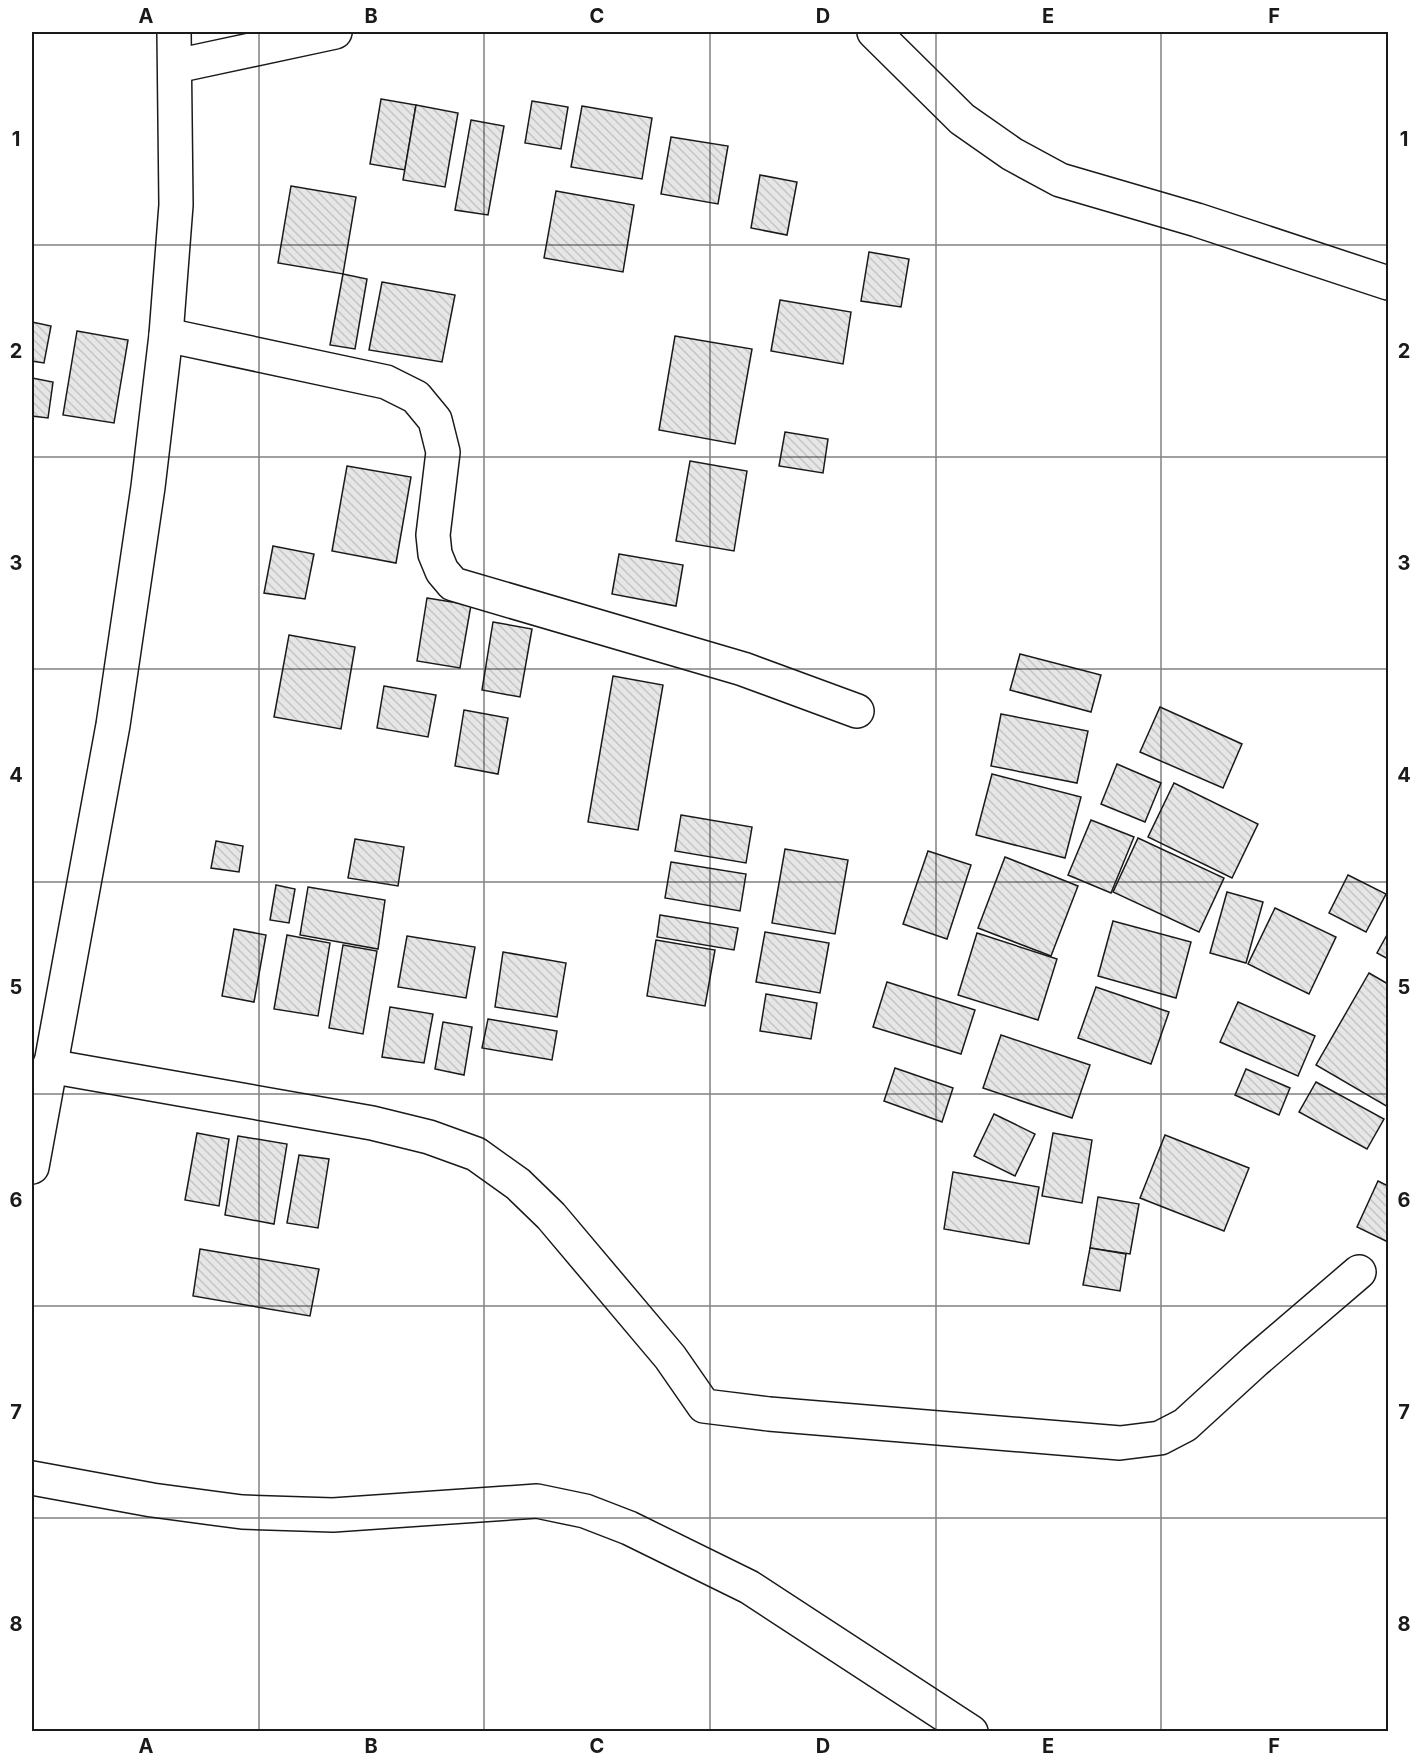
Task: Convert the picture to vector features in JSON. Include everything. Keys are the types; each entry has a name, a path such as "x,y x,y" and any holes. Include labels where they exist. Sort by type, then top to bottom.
{"street":[{"path":"32,1167 113,725 148,487 166,335 176,205 174,32"},
{"path":"176,66 335,32"},
{"path":"874,32 962,119 1012,154 1060,180 1197,220 1389,283"},
{"path":"166,335 386,382 416,397 435,420 443,452 433,535 435,554 442,571 453,584 743,669 857,711"},
{"path":"49,1066 372,1123 429,1137 476,1154 519,1184 551,1216 670,1357 704,1406 768,1414 1120,1443 1160,1438 1185,1425 1255,1360 1359,1272"},
{"path":"32,1479 152,1500 242,1512 333,1515 537,1501 585,1511 629,1528 749,1587 971,1731"}],"building":[{"path":"381,99 416,105 405,170 370,164"},
{"path":"532,101 568,107 561,149 525,143"},
{"path":"416,105 458,113 445,187 403,180"},
{"path":"582,106 652,118 642,179 571,167"},
{"path":"471,120 504,126 488,215 455,210"},
{"path":"671,137 728,146 718,204 661,194"},
{"path":"760,175 797,182 787,235 751,228"},
{"path":"291,186 356,197 343,274 278,263"},
{"path":"556,191 634,205 623,272 544,258"},
{"path":"869,252 909,259 901,307 861,301"},
{"path":"343,274 367,279 355,349 330,345"},
{"path":"382,282 455,295 442,362 369,350"},
{"path":"780,300 851,312 843,364 771,351"},
{"path":"32,322 51,326 44,363 32,361"},
{"path":"77,331 128,340 114,423 63,415"},
{"path":"675,336 752,349 735,444 659,430"},
{"path":"32,378 53,382 48,418 32,416"},
{"path":"785,432 828,439 823,473 779,466"},
{"path":"690,461 747,471 734,551 676,541"},
{"path":"347,466 411,477 396,563 332,551"},
{"path":"273,546 314,554 305,599 264,593"},
{"path":"619,554 683,565 676,606 612,594"},
{"path":"427,598 471,605 460,668 417,661"},
{"path":"493,622 532,629 520,697 482,690"},
{"path":"289,635 355,647 341,729 274,717"},
{"path":"1020,654 1101,675 1091,712 1010,690"},
{"path":"613,676 663,685 638,830 588,822"},
{"path":"384,686 436,695 428,737 377,728"},
{"path":"1160,707 1242,744 1223,788 1140,752"},
{"path":"464,710 508,718 498,774 455,766"},
{"path":"1001,714 1088,731 1077,783 991,766"},
{"path":"1117,764 1161,783 1145,822 1101,804"},
{"path":"992,774 1081,797 1065,858 976,835"},
{"path":"1174,783 1258,824 1232,878 1148,837"},
{"path":"681,815 752,827 746,863 675,851"},
{"path":"1091,820 1134,837 1111,893 1068,875"},
{"path":"1138,838 1224,878 1199,932 1113,892"},
{"path":"355,839 404,847 398,886 348,878"},
{"path":"216,841 243,846 239,872 211,868"},
{"path":"785,849 848,860 835,934 772,923"},
{"path":"928,851 971,865 947,939 903,924"},
{"path":"1005,857 1078,886 1051,956 978,928"},
{"path":"671,862 746,874 740,911 665,898"},
{"path":"1348,875 1386,894 1366,932 1329,913"},
{"path":"276,885 295,889 289,923 270,920"},
{"path":"308,887 385,900 378,949 300,935"},
{"path":"1227,892 1263,902 1246,963 1210,953"},
{"path":"1275,908 1336,937 1309,994 1248,964"},
{"path":"660,915 738,928 734,950 657,937"},
{"path":"1113,921 1191,942 1176,998 1098,976"},
{"path":"234,929 266,935 254,1002 222,996"},
{"path":"765,932 829,943 820,993 756,982"},
{"path":"977,933 1057,959 1038,1020 958,995"},
{"path":"1388,933 1388,959 1377,953"},
{"path":"287,935 330,943 318,1016 274,1009"},
{"path":"407,936 475,947 466,998 398,987"},
{"path":"656,940 715,950 705,1006 647,996"},
{"path":"343,945 377,951 363,1034 329,1028"},
{"path":"503,952 566,963 557,1017 495,1007"},
{"path":"1369,973 1388,984 1388,1107 1316,1065"},
{"path":"887,982 975,1010 961,1054 873,1027"},
{"path":"1096,987 1169,1012 1151,1064 1078,1038"},
{"path":"766,994 817,1003 811,1039 760,1031"},
{"path":"1238,1002 1315,1036 1298,1076 1220,1042"},
{"path":"390,1007 433,1014 424,1063 382,1057"},
{"path":"488,1019 557,1031 552,1060 482,1048"},
{"path":"443,1022 472,1027 464,1075 435,1069"},
{"path":"1001,1035 1090,1065 1072,1118 983,1088"},
{"path":"895,1068 953,1088 942,1122 884,1101"},
{"path":"1246,1069 1290,1088 1279,1115 1235,1095"},
{"path":"1316,1082 1384,1119 1367,1149 1299,1112"},
{"path":"994,1114 1035,1134 1015,1176 974,1156"},
{"path":"197,1133 229,1139 219,1206 185,1200"},
{"path":"1053,1133 1092,1140 1082,1203 1042,1196"},
{"path":"1165,1135 1249,1168 1224,1231 1140,1198"},
{"path":"238,1136 287,1144 274,1224 225,1215"},
{"path":"299,1155 329,1159 318,1228 287,1223"},
{"path":"953,1172 1039,1187 1029,1244 944,1229"},
{"path":"1378,1181 1388,1186 1388,1242 1357,1227"},
{"path":"1098,1197 1139,1204 1130,1254 1090,1248"},
{"path":"1090,1248 1126,1254 1120,1291 1083,1285"},
{"path":"200,1249 319,1269 310,1316 193,1296"}]}
